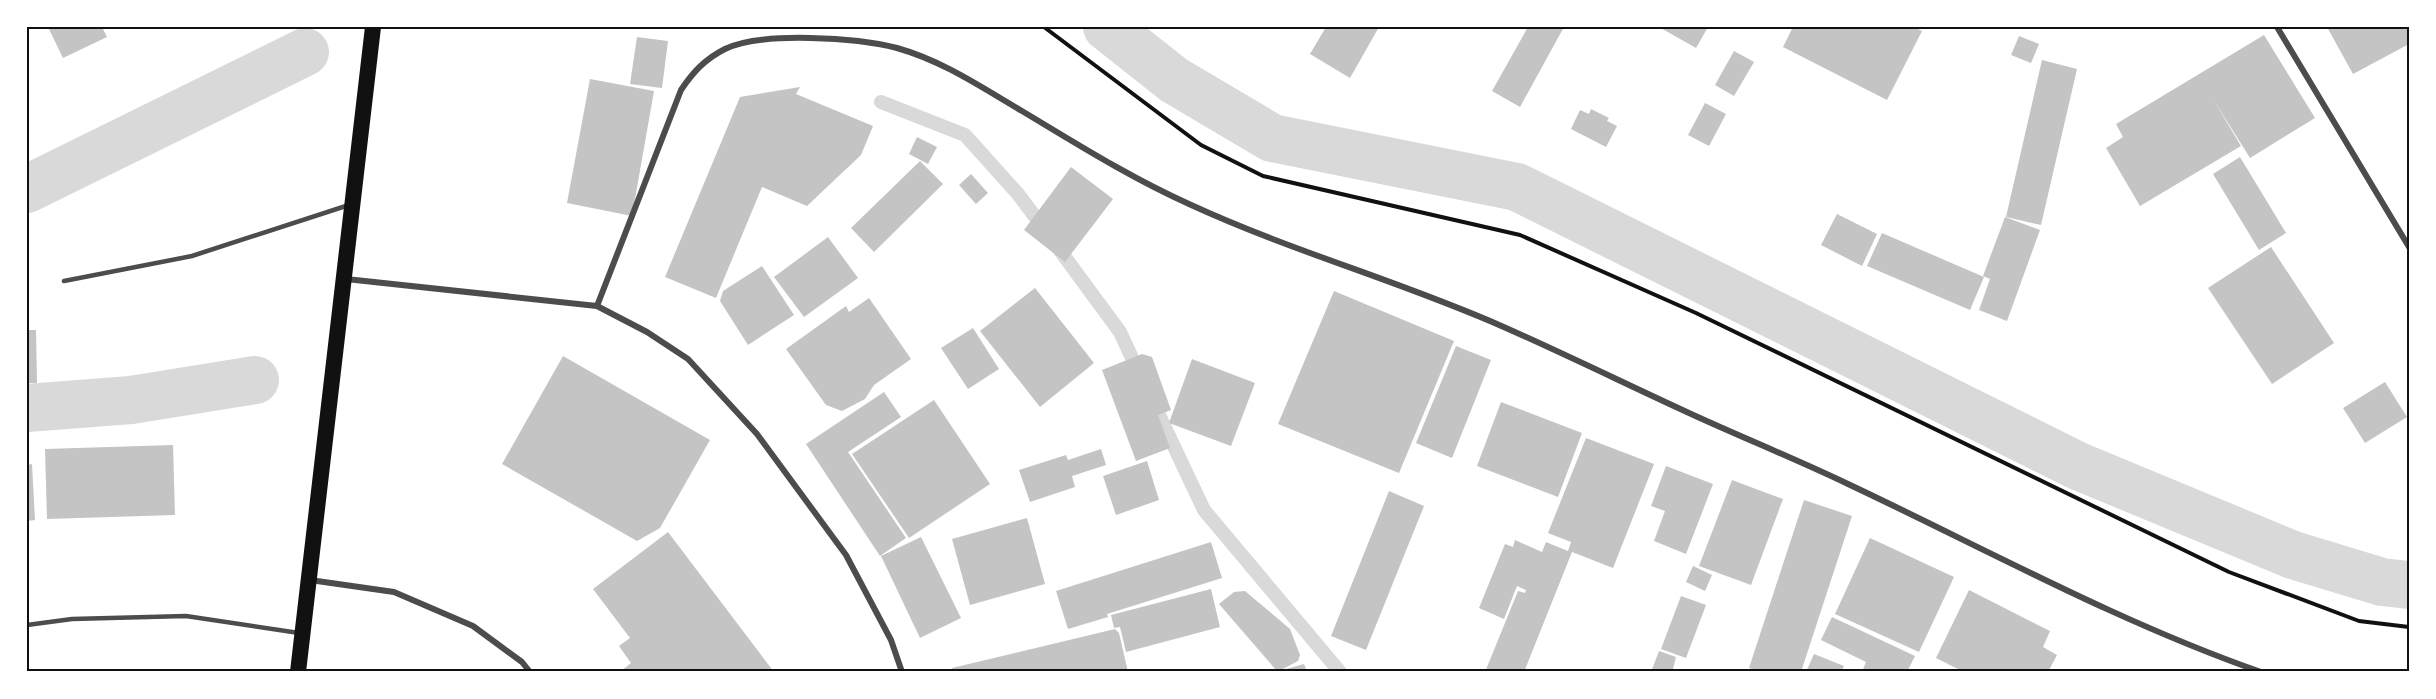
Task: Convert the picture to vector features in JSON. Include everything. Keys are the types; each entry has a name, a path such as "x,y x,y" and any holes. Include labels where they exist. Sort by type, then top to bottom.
{"highway":[{"path":"298,672 342,278 373,27"}],"street":[{"path":"2277,27 2409,247"},
{"path":"597,306 681,90 698,66 725,49 748,41 783,38 832,40 895,48 948,66 1110,164 1184,202 1248,231 1398,284 1503,327 1846,483 2033,575 2176,638 2261,672"},
{"path":"342,278 597,306 647,332 688,359 757,434 846,555 891,640 902,672"},
{"path":"309,580 394,592 473,626 522,662 530,672"}],"lane":[{"path":"64,280 192,256 352,204"},
{"path":"27,625 72,619 186,616 303,633"}],"path":[{"path":"1044,27 1201,145 1263,176 1520,235 1696,313 2229,572 2360,621 2409,627"}],"building":[{"path":"48,27 102,27 107,37 63,58"},
{"path":"1326,27 1379,27 1350,78 1310,54"},
{"path":"1528,27 1564,27 1520,107 1492,91"},
{"path":"1659,27 1708,27 1696,48"},
{"path":"1793,27 1914,27 1922,31 1887,100 1783,47"},
{"path":"2327,27 2409,27 2409,44 2353,74"},
{"path":"2264,35 2315,118 2250,158 2213,99 2241,146 2140,206 2106,148 2123,137 2116,124"},
{"path":"2019,36 2039,44 2031,63 2011,55"},
{"path":"637,37 668,41 662,88 630,84"},
{"path":"1734,51 1754,62 1734,96 1715,85"},
{"path":"2042,60 2077,69 2041,225 2006,217"},
{"path":"590,79 654,91 632,216 567,203"},
{"path":"800,87 796,94 873,126 861,155 807,206 762,187 716,298 665,277 740,97"},
{"path":"1705,103 1726,114 1709,146 1688,135"},
{"path":"1591,109 1609,118 1607,121 1617,126 1606,147 1571,129 1580,110 1589,114"},
{"path":"917,137 937,147 928,164 909,154"},
{"path":"2240,157 2286,233 2259,250 2213,174"},
{"path":"920,161 943,184 874,252 851,228"},
{"path":"1071,167 1113,199 1065,262 1024,230"},
{"path":"971,174 988,193 976,204 959,185"},
{"path":"1837,214 1877,234 1862,266 1821,245"},
{"path":"2005,217 2040,230 2007,321 1979,310 1990,279 1983,276"},
{"path":"1882,233 1984,277 1970,310 1867,266"},
{"path":"828,237 858,278 804,317 774,277"},
{"path":"2271,247 2334,343 2272,384 2208,288"},
{"path":"762,266 794,315 748,345 720,301 723,291"},
{"path":"1035,288 1094,363 1040,407 980,331"},
{"path":"1334,291 1454,341 1399,473 1278,424"},
{"path":"869,298 911,359 874,385 865,399 842,411 826,405 786,349 846,306 849,312"},
{"path":"973,328 999,369 968,389 941,348"},
{"path":"27,330 36,330 37,383 27,383"},
{"path":"1456,346 1491,360 1452,458 1416,443"},
{"path":"1142,354 1152,357 1171,410 1158,415 1170,448 1136,461 1102,370"},
{"path":"563,356 710,440 660,528 637,541 502,464"},
{"path":"1192,359 1255,383 1231,446 1169,423"},
{"path":"2385,382 2407,417 2365,443 2343,408"},
{"path":"884,392 901,417 848,452 906,538 880,556 806,444"},
{"path":"934,400 990,484 909,538 852,454"},
{"path":"1501,402 1582,433 1558,497 1477,466"},
{"path":"1586,438 1654,464 1613,568 1572,552 1524,672 1485,672 1518,591 1525,593 1526,590 1517,586 1504,619 1479,608 1505,544 1513,547 1515,540 1542,552 1546,542 1568,551 1571,542 1548,533"},
{"path":"173,445 175,515 47,519 45,449"},
{"path":"1101,449 1106,465 1072,476 1075,487 1030,502 1019,470 1066,455 1068,460"},
{"path":"1147,461 1159,500 1116,515 1103,476"},
{"path":"32,464 35,520 27,521 27,465"},
{"path":"1666,466 1713,484 1686,554 1654,541 1665,511 1651,506"},
{"path":"1732,480 1783,499 1751,585 1699,566"},
{"path":"1389,491 1424,506 1366,650 1331,636"},
{"path":"1804,500 1852,516 1801,672 1761,672 1749,668"},
{"path":"1027,518 1045,584 970,605 952,539"},
{"path":"668,532 774,672 620,672 631,663 619,646 630,638 593,589"},
{"path":"921,537 961,618 920,638 881,556"},
{"path":"1870,538 1954,577 1919,652 1835,614"},
{"path":"1211,542 1222,578 1107,614 1108,617 1068,629 1056,591"},
{"path":"1693,566 1712,575 1705,591 1686,582"},
{"path":"1211,589 1220,627 1126,652 1120,627 1114,628 1111,615"},
{"path":"1969,590 2050,631 2043,647 2057,655 2048,672 1964,672 1936,658"},
{"path":"1245,591 1290,629 1300,655 1298,661 1281,670 1276,670 1219,604 1234,592"},
{"path":"1681,596 1706,605 1686,658 1661,649"},
{"path":"1832,617 1915,656 1907,672 1862,672 1866,662 1821,640"},
{"path":"1115,629 1119,633 1128,672 953,672 952,668"},
{"path":"1659,651 1676,657 1673,669 1682,672 1651,672"},
{"path":"1814,654 1844,666 1841,672 1806,672"},
{"path":"1304,664 1307,672 1279,672 1279,671"}],"waterway":[{"path":"1107,27 1174,80 1272,138 1517,187 2078,466 2293,555 2382,582 2409,585"},
{"path":"27,189 305,52"},
{"path":"881,102 965,135 1018,194 1045,230"},
{"path":"1056,245 1120,332 1140,375"},
{"path":"27,408 131,400 255,380"},
{"path":"1152,400 1204,510 1340,672"}]}
